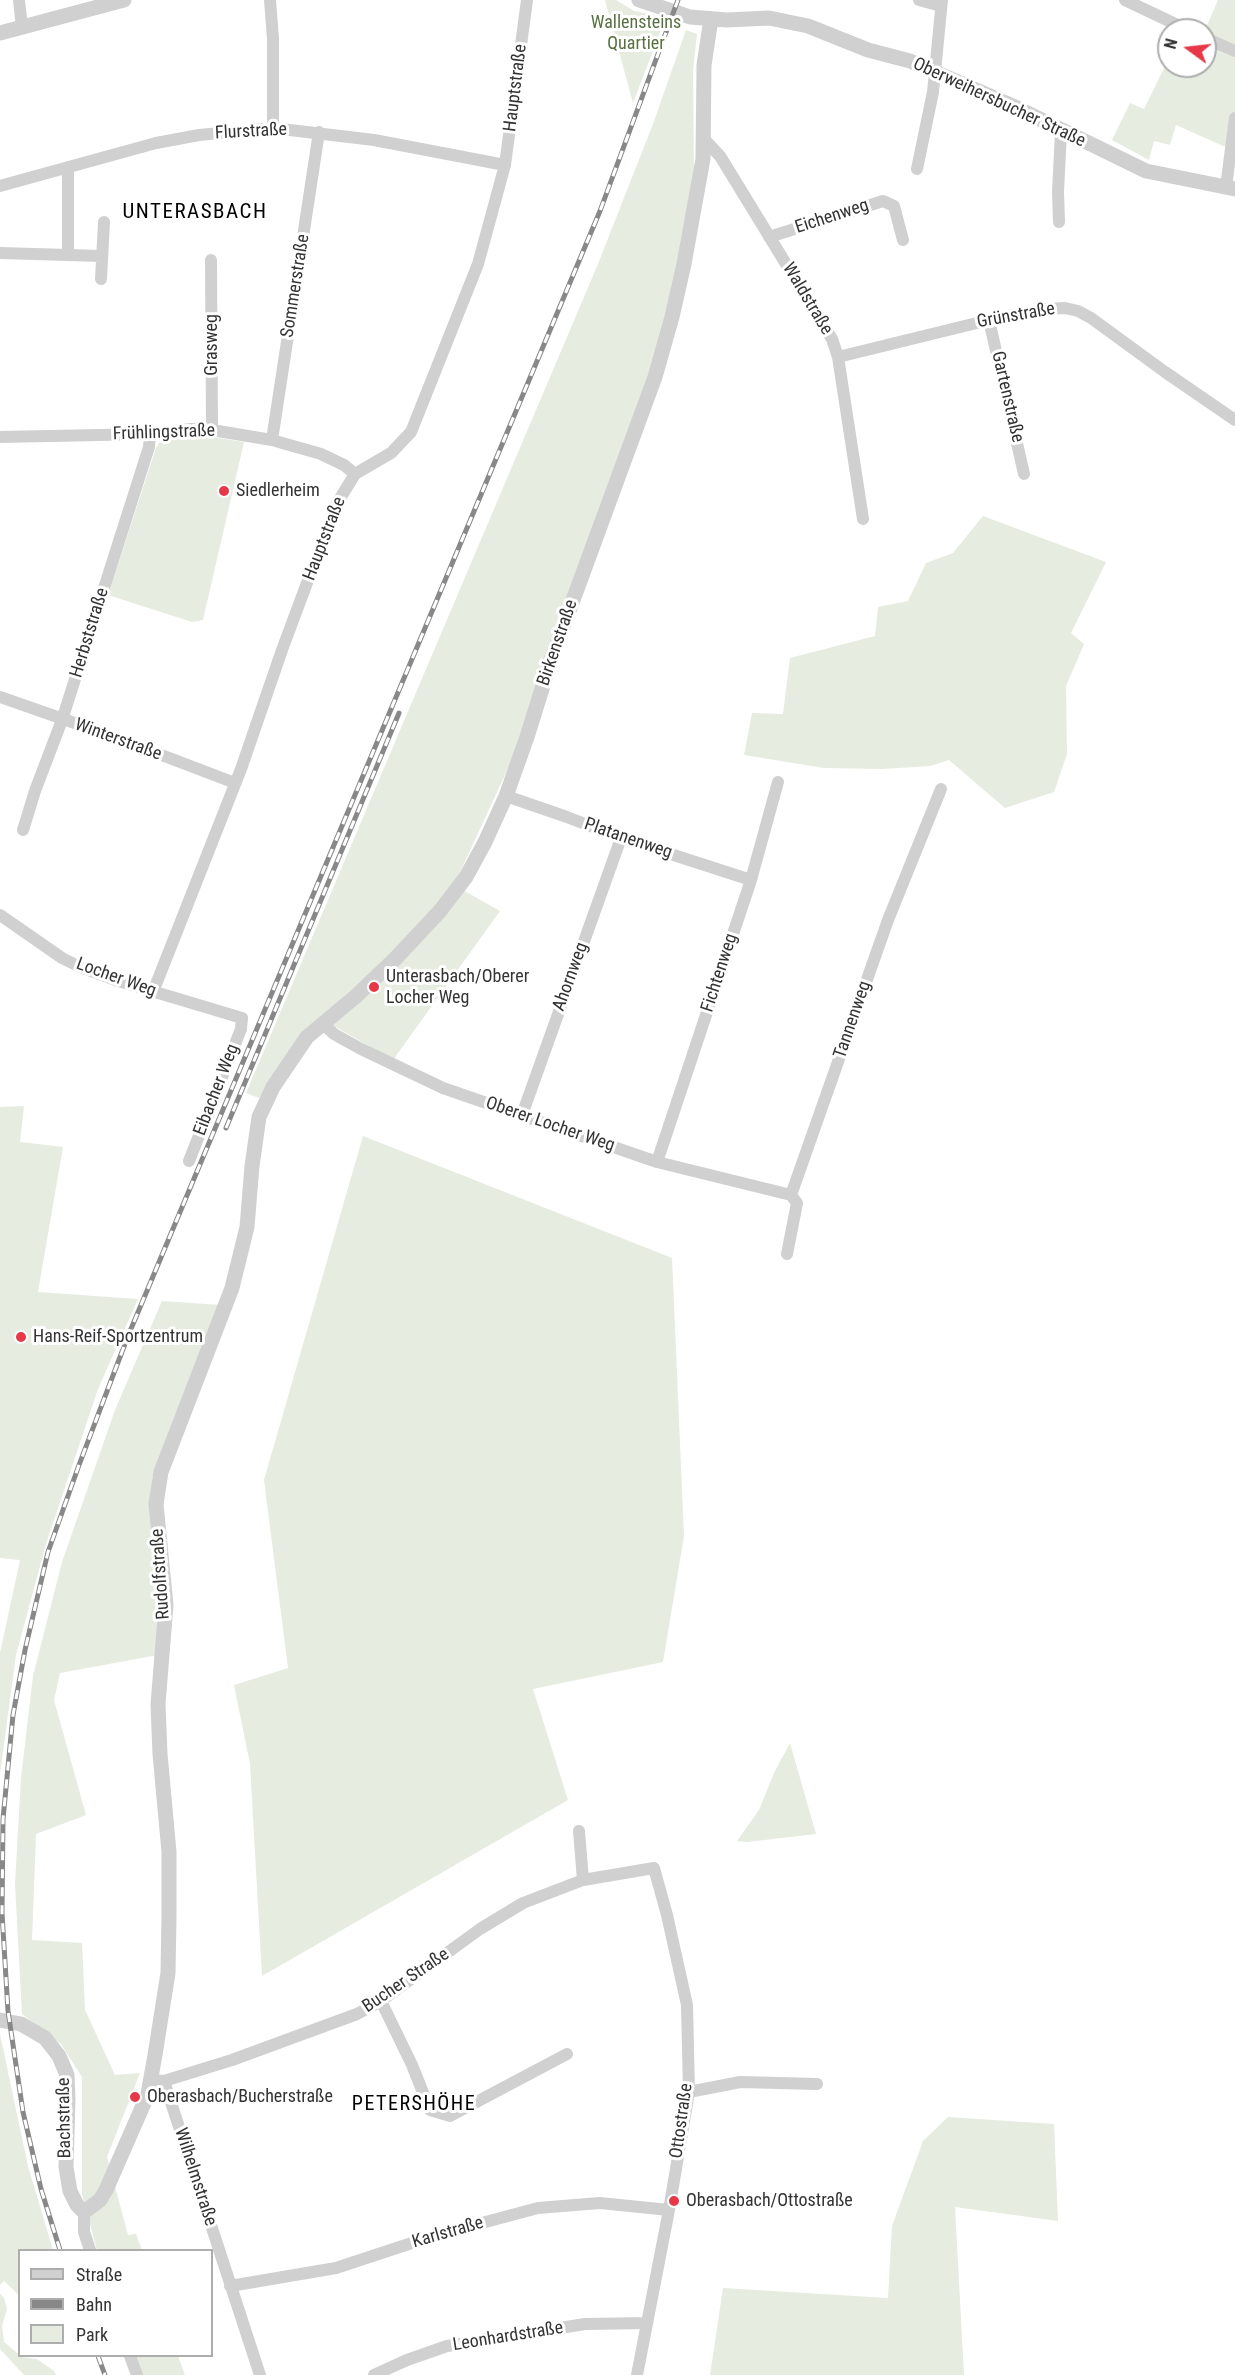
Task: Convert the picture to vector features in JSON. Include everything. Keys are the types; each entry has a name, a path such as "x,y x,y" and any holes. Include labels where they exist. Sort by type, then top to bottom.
{"street":[{"path":"19,0 22,27"},
{"path":"0,33 123,0"},
{"path":"270,0 273,39 273,128"},
{"name":"Hauptstraße","path":"153,992 235,783 336,505 355,474 402,444 417,420 478,264 506,165 527,0"},
{"name":"Oberweihersbucher Straße","path":"639,0 690,17 769,18 795,23 868,50 910,61 1012,106 1061,132 1146,171 1230,188"},
{"path":"917,169 933,92 941,3 919,0"},
{"path":"1125,0 1163,18"},
{"path":"702,137 704,65 711,19"},
{"path":"1217,43 1235,51"},
{"path":"1230,188 1235,118"},
{"name":"Flurstraße","path":"0,186 156,144 199,135 273,128 319,132 506,165"},
{"name":"Sommerstraße","path":"272,440 319,132"},
{"path":"1059,222 1061,132"},
{"name":"Birkenstraße","path":"321,1023 355,997 440,911 466,877 506,796 551,660 655,377 672,317 695,207 703,159 702,137"},
{"name":"Waldstraße","path":"702,137 720,156 832,339 838,357 863,519"},
{"path":"68,167 68,255"},
{"name":"Eichenweg","path":"769,237 883,201 894,206 903,240"},
{"path":"101,279 104,222"},
{"path":"0,253 102,256"},
{"name":"Grasweg","path":"211,260 212,430"},
{"name":"Grünstraße","path":"838,357 989,320 1044,309 1065,308 1078,311 1091,318 1164,372 1235,420"},
{"name":"Gartenstraße","path":"989,320 1024,474"},
{"name":"Frühlingstraße","path":"0,437 150,434 191,429 212,430 272,440 329,457 355,474"},
{"name":"Herbststraße","path":"23,830 62,720 149,447 150,434"},
{"name":"Winterstraße","path":"0,697 235,783"},
{"name":"Fichtenweg","path":"657,1162 751,880 778,782"},
{"name":"Tannenweg","path":"787,1254 797,1203 791,1195 888,920 941,789"},
{"name":"Platanenweg","path":"506,796 621,838 751,880"},
{"name":"Ahornweg","path":"522,1115 621,838"},
{"name":"Locher Weg","path":"0,915 80,967 153,992 242,1018"},
{"name":"Eibacher Weg","path":"189,1161 241,1029 242,1018"},
{"name":"Oberer Locher Weg","path":"321,1023 334,1034 361,1049 424,1079 522,1115 657,1162 791,1195"},
{"name":"Rudolfstraße","path":"84,2212 100,2200 106,2190 148,2094 157,2081 168,1972 170,1916 169,1852 158,1704 166,1605 156,1504 161,1472 232,1288 247,1227 252,1166 260,1117 273,1087 307,1037 321,1023"},
{"path":"579,1831 583,1880"},
{"name":"Bucher Straße","path":"157,2081 232,2060 357,2014 381,2001 480,1929 523,1903 583,1880 654,1868"},
{"name":"Ottostraße","path":"637,2375 689,2092 687,2005 668,1915 654,1868"},
{"path":"381,2001 412,2065 430,2110 450,2116 567,2054"},
{"name":"Bachstraße","path":"0,2020 21,2024 45,2038 59,2056 67,2075 66,2167 70,2191 76,2205 84,2212"},
{"name":"Wilhelmstraße","path":"157,2081 260,2375"},
{"path":"689,2092 740,2082 817,2084"},
{"name":"Karlstraße","path":"230,2286 336,2268 433,2236 538,2208 600,2202 669,2210"},
{"path":"84,2212 84,2232 90,2249"},
{"name":"Leonhardstraße","path":"374,2375 447,2346 585,2324 647,2323"},
{"path":"131,2357 137,2375"}],"green space":[{"name":"Wallensteins Quartier","path":"605,0 616,0 634,11 666,17 633,103"},
{"path":"1218,0 1235,0 1235,148 1223,146 1176,125 1170,145 1154,141 1149,160 1112,140 1130,103 1144,109 1159,78 1217,78 1217,18 1210,18"},
{"path":"686,30 697,34 693,71 694,181 669,340 517,749 454,885 500,911 393,1060 322,1019 302,1033 259,1098 246,1093 598,264 653,124"},
{"path":"194,434 244,442 203,620 192,622 108,595 156,448 163,437"},
{"path":"983,516 1106,562 1071,633 1084,644 1066,686 1067,754 1054,792 1005,808 949,760 930,766 882,769 824,768 744,755 752,713 783,714 790,658 875,636 878,607 908,601 926,563 953,553"},
{"name":"Hans-Reif-Sportzentrum","path":"24,1106 20,1142 63,1147 38,1292 138,1299 98,1389 46,1544 16,1655 0,1774 0,1653 20,1560 0,1558 0,1107"},
{"path":"363,1136 672,1258 684,1536 663,1662 533,1689 568,1800 262,1976 250,1764 234,1685 288,1668 264,1480"},
{"path":"162,1301 221,1305 152,1478 158,1655 60,1673 54,1700 86,1815 36,1834 32,1940 82,1943 85,2010 115,2075 140,2073 107,2157 128,2235 136,2234 142,2249 97,2249 82,2194 82,2077 61,2044 22,2014 15,1884 21,1778 33,1676 62,1562 115,1410"},
{"path":"790,1743 816,1834 747,1842 737,1841 759,1810 774,1773"},
{"path":"0,2034 28,2166 53,2249 18,2249 18,2294 4,2281 0,2285"},
{"path":"948,2117 1054,2124 1058,2221 955,2207 964,2375 710,2375 723,2288 888,2298 892,2226 923,2141"},
{"path":"0,2294 4,2298 7,2309 2,2326 4,2342 18,2354 18,2357 37,2359 56,2375 24,2375 0,2349"},
{"path":"136,2357 178,2357 185,2375 143,2375"}],"railway":[{"path":"60,2249 41,2189 23,2112 8,2011 2,1913 3,1819 13,1715 25,1650 48,1552 128,1336 600,211 678,0"},
{"path":"226,1128 399,713"},
{"path":"98,2357 105,2375"}],"place":[{"name":"Siedlerheim","path":"224,491"},
{"name":"Unterasbach/Oberer Locher Weg","path":"374,987"},
{"name":"Hans-Reif-Sportzentrum","path":"21,1337"},
{"name":"Oberasbach/Bucherstraße","path":"135,2097"},
{"name":"Oberasbach/Ottostraße","path":"674,2201"}],"district":[{"name":"UNTERASBACH","path":"195,213"},
{"name":"PETERSHÖHE","path":"414,2105"}]}
